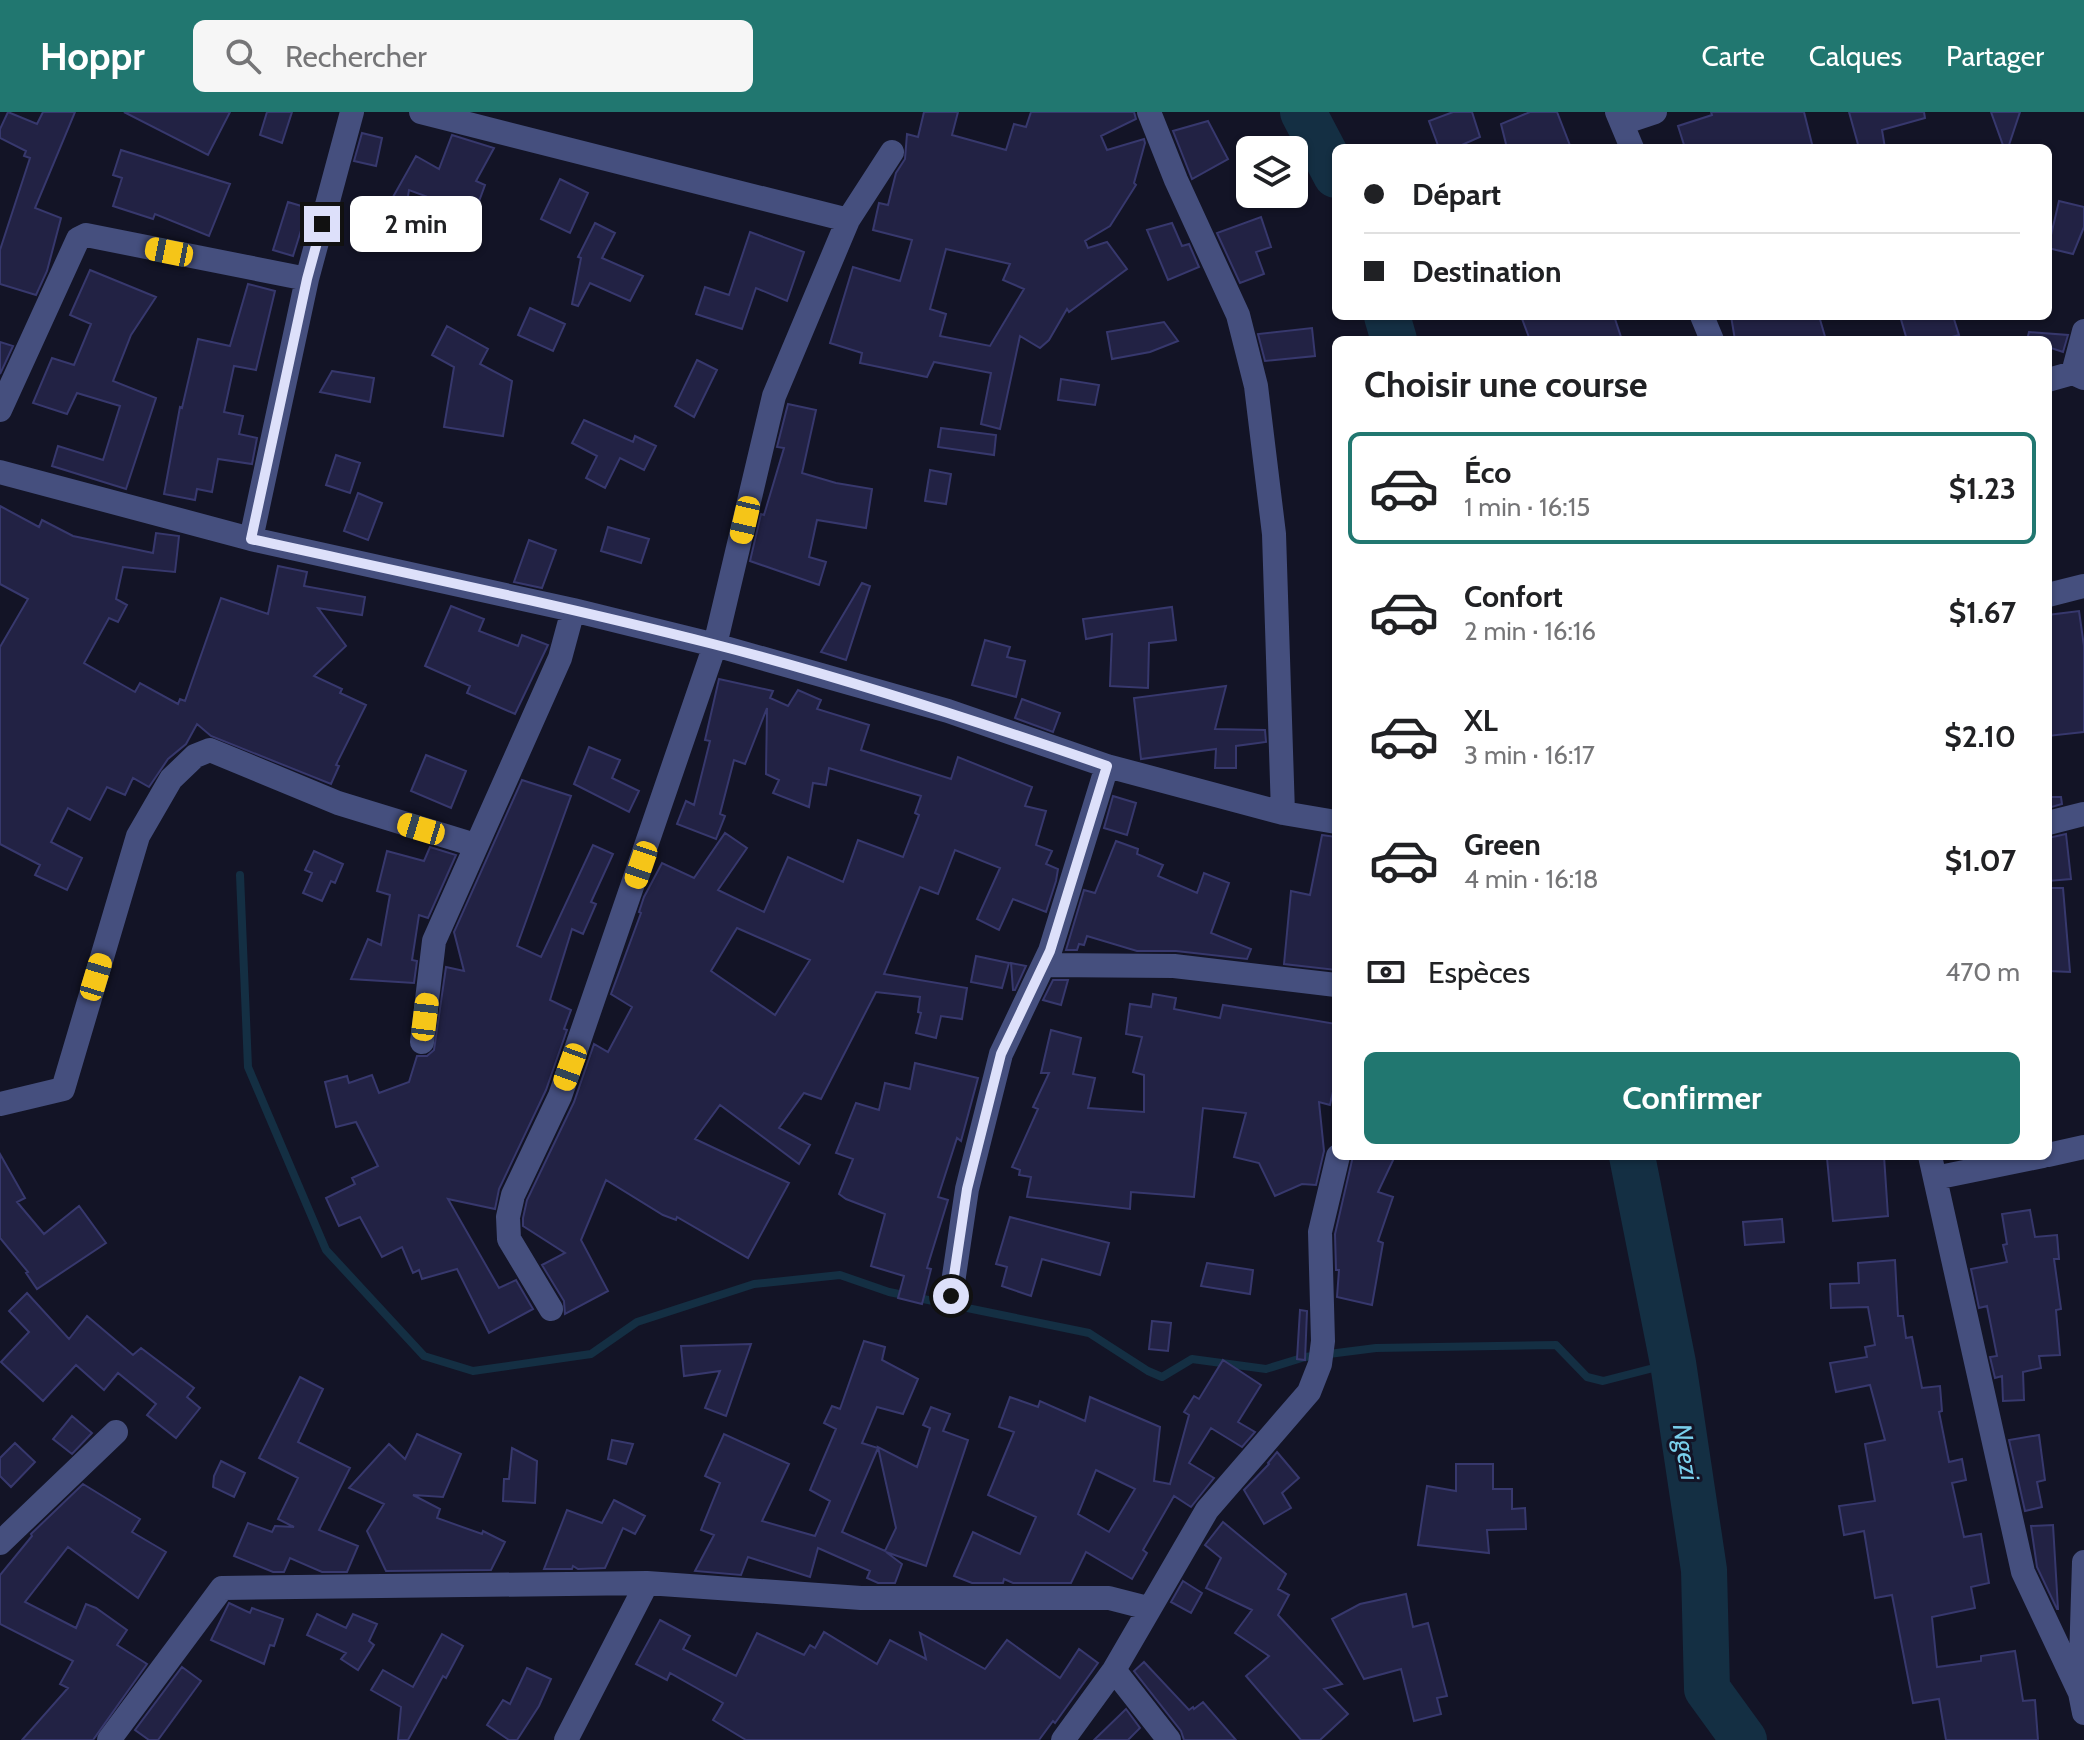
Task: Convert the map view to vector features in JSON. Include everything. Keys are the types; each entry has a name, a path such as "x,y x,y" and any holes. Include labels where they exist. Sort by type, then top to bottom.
{"street":[{"path":"251,539 307,279 352,112"},
{"path":"421,112 848,220"},
{"path":"1149,112 1176,180 1238,315 1256,386 1274,534 1283,813"},
{"path":"1630,144 1619,118 1655,112"},
{"path":"551,1309 509,1239 508,1217 513,1195 560,1096 715,645 774,396 848,220 892,152"},
{"path":"0,410 78,239 86,235 307,279"},
{"path":"2052,379 2078,376 2084,331"},
{"path":"0,472 251,539 573,610 715,645 948,711 1107,766 1283,813 1332,821"},
{"path":"2052,594 2084,586"},
{"path":"422,1042 434,941 560,658 573,610"},
{"path":"0,1104 63,1089 138,836 171,779 195,756 210,750 338,803 475,845"},
{"path":"951,1296 967,1189 1001,1054 1045,965 1107,766"},
{"path":"2052,822 2084,814"},
{"path":"1045,965 1174,966 1332,985"},
{"path":"2052,1154 2084,1147"},
{"path":"1063,1740 1114,1670 1207,1510 1309,1392 1322,1352 1320,1232 1337,1160"},
{"path":"2004,1160 1932,1167 2023,1572 2082,1703"},
{"path":"0,1543 116,1432"},
{"path":"2082,1703 2084,1562"},
{"path":"109,1740 222,1588 647,1583 861,1598 1109,1598 1148,1608"},
{"path":"566,1740 647,1583"},
{"path":"1114,1670 1169,1740"}],"building":[{"path":"8,112 37,124 43,112 75,112 35,208 61,218 47,271 36,295 0,284 0,250 30,158 24,156 26,151 0,138 0,129"},
{"path":"124,112 230,112 208,155"},
{"path":"267,112 292,112 282,143 260,135"},
{"path":"924,112 958,112 952,135 1006,150 1014,124 1026,127 1031,112 1134,112 1136,119 1101,136 1107,150 1144,139 1136,185 1110,226 1085,241 1088,248 1107,242 1127,269 1069,312 1067,309 1049,340 1040,348 1020,336 1000,429 981,424 991,373 934,362 927,377 860,363 862,353 830,343 853,267 900,281 912,240 873,230 879,203 888,205 896,173 905,159 907,134 918,137","holes":["946,249 1010,264 1003,280 1024,289 990,346 940,336 946,314 930,309"]},
{"path":"1453,112 1472,112 1480,137 1464,144 1438,144 1429,121"},
{"path":"1530,112 1557,112 1569,144 1506,144 1501,124"},
{"path":"1711,112 1804,112 1812,144 1684,144 1678,126 1712,115"},
{"path":"1849,112 1924,112 1925,118 1882,130 1884,144 1858,144"},
{"path":"1991,112 2020,112 2009,144 2003,144"},
{"path":"1208,121 1228,159 1192,179 1173,131"},
{"path":"362,133 382,138 376,166 354,161"},
{"path":"452,135 494,148 476,181 485,185 478,204 467,200 463,210 409,190 402,233 375,229 416,156 439,169"},
{"path":"121,150 230,184 209,236 155,214 153,219 113,206 122,178 113,175"},
{"path":"560,179 588,193 570,233 541,219"},
{"path":"2059,201 2084,207 2084,227 2073,254 2052,249 2052,231"},
{"path":"288,202 308,208 293,256 273,250"},
{"path":"1261,217 1271,247 1256,252 1264,274 1240,283 1217,233"},
{"path":"595,223 615,233 602,258 643,276 630,301 590,283 578,306 572,304 581,258 578,257"},
{"path":"1172,223 1182,246 1189,244 1199,267 1168,280 1147,230"},
{"path":"750,232 804,252 787,301 756,288 742,329 696,314 705,287 729,295"},
{"path":"90,270 156,297 131,335 113,381 156,398 126,489 52,466 58,446 103,460 120,406 77,393 67,414 33,403 52,358 74,365 91,324 70,315"},
{"path":"248,284 275,291 256,370 234,366 224,412 243,416 239,434 257,438 252,464 218,459 212,492 197,489 195,500 164,494 180,407 198,339 230,346"},
{"path":"530,308 565,324 553,351 518,335"},
{"path":"1522,320 1615,320 1621,336 1528,336"},
{"path":"1732,320 1820,320 1825,336 1734,336"},
{"path":"1901,320 1954,320 1959,335 1955,336 1906,336"},
{"path":"1164,322 1178,341 1150,352 1112,359 1107,332"},
{"path":"447,326 488,349 480,364 512,381 503,436 444,427 454,367 432,355"},
{"path":"1312,328 1315,356 1265,361 1258,334"},
{"path":"2029,332 2068,335 2063,352 2052,348 2052,336 2028,336"},
{"path":"0,342 13,346 0,374"},
{"path":"697,360 717,370 694,417 675,406"},
{"path":"332,371 374,378 370,402 320,392"},
{"path":"1061,379 1099,385 1095,405 1058,400"},
{"path":"788,404 816,410 802,473 872,489 866,528 817,520 809,557 826,562 819,585 750,561 761,514 764,515 784,448 777,447"},
{"path":"584,420 633,442 635,436 656,446 644,470 620,458 605,488 586,478 597,456 572,443"},
{"path":"941,428 996,435 994,455 938,447"},
{"path":"336,455 360,463 350,493 326,485"},
{"path":"930,470 951,474 946,504 925,501"},
{"path":"358,493 382,503 368,540 344,531"},
{"path":"0,506 39,527 42,520 73,536 153,553 156,533 179,536 175,572 123,567 116,599 127,605 118,622 109,618 84,663 135,692 140,683 178,704 180,699 185,701 221,598 268,614 278,566 307,572 304,586 365,597 362,615 318,608 346,646 314,676 366,705 336,765 339,766 331,784 211,736 197,724 186,744 168,759 149,787 133,778 125,795 107,787 90,820 68,808 51,842 82,858 67,890 35,875 40,865 0,844 0,647 28,599 0,584"},
{"path":"608,527 649,539 641,563 601,551"},
{"path":"529,540 556,550 542,588 514,582"},
{"path":"862,583 870,586 846,660 821,652"},
{"path":"451,606 484,619 479,631 518,646 522,635 548,645 515,714 467,693 470,686 425,666"},
{"path":"1172,607 1176,640 1149,643 1148,688 1110,686 1112,634 1086,639 1083,619"},
{"path":"2079,611 2084,646 2084,732 2052,736 2052,614"},
{"path":"985,640 1010,647 1007,657 1025,661 1016,697 972,685"},
{"path":"719,679 773,691 770,698 788,706 798,690 821,700 817,709 869,725 861,750 951,779 958,757 1032,787 1025,806 1046,811 1036,845 1052,851 1046,864 1058,869 1056,881 1046,912 1013,899 999,930 977,919 1000,868 955,850 938,894 920,887 884,974 967,988 962,1019 941,1016 936,1038 916,1033 921,1013 918,1012 920,997 876,992 821,1099 804,1093 779,1128 810,1145 799,1164 720,1105 695,1139 789,1183 748,1258 677,1217 676,1220 663,1215 606,1180 581,1240 608,1291 565,1314 564,1301 542,1265 565,1253 523,1226 523,1218 527,1200 574,1102 594,1044 608,1052 632,1007 611,994 644,897 662,863 694,878 725,833 747,848 718,890 764,912 788,857 843,882 858,840 903,857 919,815 915,813 921,796 829,768 826,785 813,783 809,807 773,793 779,780 766,774 767,708 745,764 734,760 720,814 725,816 716,839 677,824 686,801 694,805 710,741 705,740","holes":["737,928 810,960 775,1015 711,971"]},
{"path":"1226,686 1215,729 1265,730 1266,742 1236,746 1236,768 1215,768 1216,749 1141,759 1134,698"},
{"path":"1022,699 1060,713 1053,732 1015,718"},
{"path":"589,747 620,760 612,778 639,791 629,812 574,784"},
{"path":"426,755 466,771 451,808 411,791"},
{"path":"522,780 571,796 517,946 541,957 593,845 613,854 591,902 596,904 583,934 572,929 550,1000 571,1010 564,1029 567,1030 546,1090 499,1189 495,1209 448,1199 499,1288 516,1280 533,1309 489,1333 457,1269 422,1279 419,1270 413,1273 402,1247 382,1257 360,1217 339,1226 326,1198 355,1184 352,1178 378,1166 356,1122 336,1127 325,1082 347,1076 349,1083 372,1075 379,1093 409,1082 417,1056 427,1056 434,1050 446,967 464,971 454,932"},
{"path":"1113,796 1136,803 1127,835 1104,828"},
{"path":"2052,797 2061,797 2062,804 2052,807"},
{"path":"2066,834 2071,879 2052,881 2052,837"},
{"path":"1322,835 1332,836 1332,970 1284,964 1291,891 1310,895"},
{"path":"1116,841 1138,849 1137,854 1163,865 1158,876 1197,893 1204,873 1229,883 1211,933 1251,949 1247,959 1176,951 1137,951 1087,936 1084,945 1079,944 1077,950 1066,950 1084,890 1095,893"},
{"path":"430,847 456,855 428,918 419,915 412,960 417,961 414,983 351,979 368,939 381,945 390,895 377,891 387,851 424,861"},
{"path":"314,851 343,864 335,883 331,881 322,901 303,893 312,873 305,870"},
{"path":"2052,888 2063,888 2070,972 2052,971"},
{"path":"976,956 1009,963 1002,988 971,982"},
{"path":"1011,963 1026,966 1015,990 1013,990"},
{"path":"1053,980 1068,980 1061,1005 1043,1000"},
{"path":"1153,994 1176,998 1174,1009 1220,1018 1223,1005 1332,1023 1332,1096 1330,1105 1319,1102 1324,1151 1316,1185 1302,1184 1275,1196 1259,1163 1234,1157 1246,1113 1203,1108 1194,1197 1131,1192 1130,1209 1027,1197 1031,1177 1019,1175 1020,1170 1012,1167 1038,1109 1033,1107 1049,1073 1041,1073 1051,1030 1081,1038 1073,1074 1095,1078 1088,1108 1144,1112 1144,1075 1133,1072 1142,1037 1126,1034 1130,1004 1151,1007"},
{"path":"915,1063 978,1078 961,1141 957,1138 938,1197 948,1200 927,1268 931,1269 922,1304 898,1298 904,1276 871,1266 885,1214 839,1194 853,1159 836,1153 856,1103 879,1110 885,1083 910,1089"},
{"path":"0,1154 25,1198 17,1202 44,1234 79,1206 106,1243 37,1289 28,1272 0,1238"},
{"path":"1352,1160 1393,1160 1378,1192 1393,1197 1378,1241 1383,1243 1372,1305 1337,1297 1339,1270 1336,1270 1335,1234"},
{"path":"1827,1160 1884,1160 1888,1216 1833,1221"},
{"path":"2030,1210 2035,1237 2057,1235 2059,1259 2054,1259 2061,1309 2056,1310 2060,1355 2039,1356 2041,1368 2023,1372 2024,1400 2003,1401 2002,1376 1995,1378 1990,1357 1997,1356 1987,1306 1979,1308 1971,1269 2007,1262 2002,1214"},
{"path":"1010,1217 1109,1243 1100,1275 1042,1259 1031,1296 1002,1286 1007,1267 996,1264"},
{"path":"1782,1219 1784,1242 1745,1245 1743,1222"},
{"path":"1895,1260 1898,1316 1903,1316 1906,1338 1912,1337 1922,1388 1940,1386 1942,1411 1939,1412 1949,1462 1962,1459 1966,1480 1952,1483 1964,1537 1981,1534 1989,1583 1971,1587 1975,1608 1932,1617 1937,1667 1981,1661 1981,1656 2015,1651 2023,1701 2035,1700 2038,1740 1946,1740 1939,1699 1913,1703 1892,1595 1875,1598 1864,1531 1844,1535 1839,1506 1875,1501 1865,1444 1885,1440 1870,1385 1836,1392 1830,1363 1867,1357 1865,1347 1875,1345 1868,1307 1831,1308 1830,1284 1859,1283 1858,1263"},
{"path":"1207,1263 1253,1270 1250,1294 1201,1286"},
{"path":"27,1293 69,1339 87,1316 133,1355 141,1348 194,1388 187,1397 200,1408 176,1438 147,1415 156,1404 118,1373 104,1390 76,1365 43,1401 1,1362 29,1332 9,1311"},
{"path":"1300,1310 1307,1311 1305,1360 1297,1359"},
{"path":"1152,1321 1171,1323 1168,1351 1149,1349"},
{"path":"864,1341 885,1347 882,1360 918,1379 903,1414 877,1407 862,1443 878,1448 842,1532 885,1551 896,1528 878,1447 917,1467 930,1428 923,1425 931,1407 950,1414 943,1431 968,1440 926,1566 886,1552 902,1564 895,1583 878,1583 867,1578 870,1571 818,1548 810,1577 748,1557 741,1575 695,1571 714,1535 701,1530 720,1483 705,1476 724,1434 789,1464 762,1521 815,1536 830,1501 810,1490 836,1429 824,1423 832,1406 840,1409"},
{"path":"751,1344 726,1416 705,1408 720,1371 684,1376 681,1346"},
{"path":"1223,1360 1261,1385 1238,1422 1255,1432 1242,1447 1211,1428 1189,1463 1214,1478 1191,1507 1174,1496 1143,1550 1147,1553 1132,1579 1086,1552 1071,1583 1013,1583 1004,1579 1003,1583 972,1583 954,1576 973,1532 1020,1554 1036,1517 988,1495 1014,1432 999,1427 1010,1397 1038,1407 1040,1401 1085,1421 1090,1397 1160,1427 1154,1481 1170,1484 1189,1415 1184,1412 1194,1396 1199,1399","holes":["1096,1470 1135,1489 1109,1532 1078,1514"]},
{"path":"300,1377 323,1389 298,1442 350,1468 319,1530 358,1546 347,1572 322,1572 290,1558 284,1572 273,1572 234,1556 248,1523 272,1532 275,1526 294,1527 278,1519 298,1478 259,1458"},
{"path":"72,1416 92,1433 72,1454 53,1439"},
{"path":"417,1434 461,1454 443,1497 413,1495 440,1509 437,1518 482,1534 483,1531 505,1542 491,1570 386,1571 367,1531 384,1504 349,1488 389,1444 405,1459"},
{"path":"2039,1435 2045,1480 2037,1482 2042,1507 2025,1511 2009,1440"},
{"path":"612,1440 633,1444 626,1464 608,1459"},
{"path":"15,1443 35,1462 11,1487 0,1476 0,1458"},
{"path":"512,1448 537,1461 535,1503 503,1501 504,1479 509,1479"},
{"path":"1277,1452 1299,1478 1282,1493 1291,1508 1264,1524 1244,1490"},
{"path":"221,1461 245,1473 234,1497 213,1487"},
{"path":"1456,1464 1493,1464 1493,1489 1512,1489 1512,1509 1525,1508 1526,1529 1487,1530 1489,1553 1418,1545 1427,1486 1456,1491"},
{"path":"83,1484 140,1519 132,1532 166,1552 138,1598 68,1547 25,1602 76,1628 86,1604 96,1608 127,1630 117,1645 147,1664 93,1740 22,1740 68,1688 60,1684 73,1661 0,1624 0,1575 31,1534"},
{"path":"614,1500 645,1516 635,1534 623,1528 605,1568 578,1569 573,1566 572,1569 544,1569 567,1510 602,1523"},
{"path":"1223,1522 1286,1574 1278,1589 1289,1595 1278,1615 1342,1684 1324,1689 1348,1714 1320,1740 1301,1740 1246,1676 1269,1656 1235,1633 1252,1610 1206,1588 1221,1558 1205,1545"},
{"path":"2053,1525 2058,1609 2037,1567 2031,1526"},
{"path":"1183,1581 1202,1593 1191,1613 1171,1602"},
{"path":"1406,1594 1413,1627 1428,1623 1447,1696 1437,1698 1441,1714 1414,1721 1401,1669 1364,1679 1332,1619 1360,1604"},
{"path":"229,1603 250,1613 252,1608 283,1619 264,1664 211,1640"},
{"path":"317,1614 346,1628 353,1614 377,1624 369,1641 374,1645 358,1670 341,1659 346,1653 307,1635"},
{"path":"660,1620 690,1636 683,1649 736,1676 757,1633 804,1655 810,1645 815,1648 824,1632 877,1664 890,1640 926,1659 920,1633 985,1669 1007,1640 1060,1678 1079,1649 1098,1663 1039,1740 746,1740 713,1720 723,1703 670,1673 667,1680 636,1664"},
{"path":"442,1634 463,1646 408,1740 398,1740 401,1707 371,1690 383,1670 413,1687"},
{"path":"1144,1662 1189,1710 1203,1702 1236,1740 1184,1740 1181,1731 1134,1671"},
{"path":"182,1667 201,1681 158,1740 149,1740 135,1730"},
{"path":"527,1668 551,1679 539,1706 517,1740 509,1740 487,1725 503,1700 510,1704"},
{"path":"1126,1709 1140,1728 1128,1740 1094,1740"}],"waterway":[{"name":"Ngezi","path":"1303,112 1332,167"},
{"name":"Ngezi","path":"1388,320 1393,336"},
{"path":"240,875 248,1067 326,1250 424,1356 473,1371 591,1354 637,1322 754,1284 840,1275 889,1292 1089,1333 1162,1377 1192,1359 1266,1369 1305,1357 1376,1348 1556,1345 1587,1377 1603,1381 1673,1363"},
{"name":"Ngezi","path":"1633,1160 1673,1363 1704,1570 1707,1689 1744,1740"}],"route":[{"path":"322,224 307,279 251,539 573,610 715,645 948,711 1107,766 1045,965 1001,1054 967,1189 951,1296"}]}
